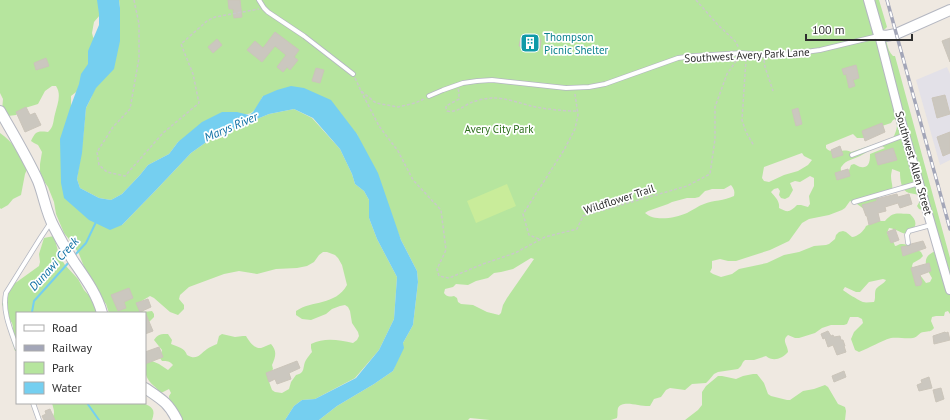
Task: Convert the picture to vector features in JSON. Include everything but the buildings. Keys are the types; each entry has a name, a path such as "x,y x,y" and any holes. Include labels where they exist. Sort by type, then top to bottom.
{"street":[{"path":"869,0 879,36 896,34 950,10"},
{"name":"Southwest Allen Street","path":"879,36 950,290"},
{"path":"0,111 38,181 51,222 93,291 102,312"},
{"path":"146,389 172,409 177,420"}],"lane":[{"path":"259,0 268,12 304,36 353,74"},
{"name":"Southwest Avery Park Lane","path":"429,96 457,85 476,81 492,80 544,86 574,88 589,87 605,84 678,58 744,53 791,54 820,50 879,36"},
{"path":"852,155 906,135"},
{"path":"854,202 919,183"},
{"path":"16,345 6,310 6,293 40,237 51,222"},
{"path":"908,243 907,235 909,231 931,225"},
{"path":"34,404 39,420"}],"path":[{"path":"134,0 140,24 139,58 130,109 113,127 97,152 99,165 107,172 125,176 163,133 199,103 193,74 181,44 207,21 215,17 264,8"},
{"path":"696,0 717,24 735,40 744,53 742,120 746,132 754,146"},
{"name":"Wildflower Trail","path":"361,91 379,126 398,151 413,180 441,210 446,250 437,269 439,276 449,278 483,264 516,253 545,237 577,228 583,216 687,186 710,174 715,139 715,107 727,74 744,53"},
{"path":"762,54 773,91"},
{"path":"353,74 361,91 376,103 398,107 415,103 429,96"},
{"path":"457,85 459,99 446,106 447,111 450,112 459,110 482,99 496,98 560,111 577,111"},
{"path":"540,239 529,235 523,214 564,150 575,129 577,111 574,88"}],"shaded area":[{"path":"947,67 950,74 950,160 940,165 916,80"}],"green space":[{"path":"0,0 100,0 100,15 94,22 92,33 97,42 94,61 80,89 71,96 72,184 122,225 191,153 212,138 269,114 294,109 312,118 340,149 355,184 364,191 369,200 369,218 377,239 397,277 394,319 379,350 355,378 315,399 302,400 294,406 285,420 182,420 169,400 171,393 169,389 161,393 146,376 146,364 152,361 168,370 173,365 162,361 160,358 162,350 154,340 158,335 168,334 172,340 171,344 181,348 190,357 196,357 217,344 219,336 222,334 235,337 246,336 252,344 258,348 271,344 275,354 272,365 273,369 268,379 272,390 282,393 289,389 291,382 296,375 303,371 306,360 312,352 311,344 322,340 337,340 353,343 359,336 352,323 350,311 345,305 332,309 326,314 311,320 302,319 296,315 296,311 302,308 330,300 342,292 347,285 342,265 335,255 323,252 314,262 307,266 276,269 257,274 239,271 224,274 189,287 180,295 179,299 184,305 184,309 178,315 170,312 150,296 140,302 140,310 144,312 109,312 106,304 92,287 79,254 64,233 56,214 54,202 40,172 42,152 38,145 31,141 37,132 48,132 50,130 58,104 58,89 56,86 52,86 45,91 38,104 25,108 16,115 8,116 2,111 3,99 0,93"},
{"name":"Avery City Park","path":"119,0 879,0 887,27 884,30 888,47 893,56 895,56 950,258 950,314 948,311 945,312 944,316 932,317 931,321 934,328 931,331 922,332 913,338 891,338 859,352 855,350 851,339 854,332 863,323 862,319 858,317 850,317 847,324 831,325 822,328 815,333 799,338 788,335 785,341 788,352 780,358 772,359 766,356 754,360 745,360 738,369 718,372 714,374 706,383 692,384 685,390 670,388 666,390 661,397 654,399 650,406 632,404 620,405 618,408 617,418 611,420 490,420 470,418 468,420 319,420 337,406 393,371 403,343 413,325 418,282 417,271 401,240 357,134 263,96 256,108 249,114 178,142 169,154 148,165 122,194 111,200 99,198 80,188 77,179 86,108 91,98 120,8","holes":["895,119 897,124 893,138 851,152 844,150 832,151 826,148 826,145 853,134 857,138 869,138 879,127 891,123","878,146 885,148 870,154 869,163 866,167 860,167 854,164 851,165 848,173 841,172 841,167 846,162","802,153 804,156 812,160 808,165 798,171 784,175 769,182 764,181 762,178 764,167","892,169 900,172 900,178 904,190 909,193 920,195 921,199 917,206 919,209 927,211 940,250 930,254 927,257 927,269 932,278 930,282 926,283 912,266 913,263 923,256 921,252 906,244 895,246 887,233 889,228 910,234 915,227 914,219 910,214 893,214 885,221 877,221 866,226 864,230 854,237 846,232 839,232 835,239 829,244 814,246 799,252 784,255 767,263 739,269 732,274 721,277 710,272 712,268 712,261 720,259 736,261 770,250 789,241 802,223 809,219 829,215 842,210 850,201 864,209 875,203 880,195 884,196 891,192","810,176 814,178 814,186 809,196 810,204 808,207 797,205 791,210 785,211 779,208 778,201 771,192 778,188 780,191 779,195 781,198 785,199 789,197 793,190 790,183 795,181 800,182","731,185 734,190 734,196 707,203 687,213 671,218 654,218 645,213 672,202 687,198 699,197 705,191 712,189 724,189","531,258 534,259 507,298 499,315 487,312 473,305 461,304 454,296 451,297 444,293 445,289 453,287 456,284 468,285 488,278 494,273 513,269","883,279 886,280 876,289 874,302 863,302 843,290 845,287 856,292 860,292 869,282"]},
{"path":"0,133 12,144 28,167 25,174 21,195 13,199 8,205 1,209 0,208"},
{"path":"507,184 516,206 476,223 467,201"},
{"path":"54,236 59,255 65,265 78,279 84,290 102,312 16,312 15,351 11,338 13,327 12,323 2,304 14,284 39,266 39,254 44,238"},
{"path":"152,311 154,317 148,323 146,312 144,312"},
{"path":"757,374 764,383 768,394 787,400 790,400 803,391 825,385 828,387 838,404 845,407 845,420 685,420 702,405 702,392 706,386 718,376 736,379"},
{"path":"52,404 145,404 151,407 154,413 152,420 50,420 54,414"}],"water":[{"name":"Marys River","path":"97,0 119,0 120,41 114,69 96,88 86,108 82,153 77,179 80,188 99,198 111,200 122,194 148,165 169,154 178,142 202,122 222,112 237,112 249,115 253,112 263,96 291,86 304,88 331,100 357,134 378,173 401,240 417,271 418,282 413,325 403,343 404,348 393,371 337,406 319,420 285,420 294,406 302,400 315,399 356,378 379,350 394,319 397,277 377,239 369,218 369,200 364,191 355,184 340,149 313,118 294,109 269,114 212,138 191,153 122,225 110,230 89,220 64,198 61,183 60,139 81,74 88,64 88,51 99,25"}],"waterway":[{"name":"Dunawi Creek","path":"74,256 86,243 96,221"},
{"name":"Dunawi Creek","path":"32,312 34,301 70,261"},
{"name":"Dunawi Creek","path":"88,404 99,420"}],"railway":[{"path":"887,0 950,229"}],"place":[{"name":"Thompson Picnic Shelter","path":"530,43"}]}
